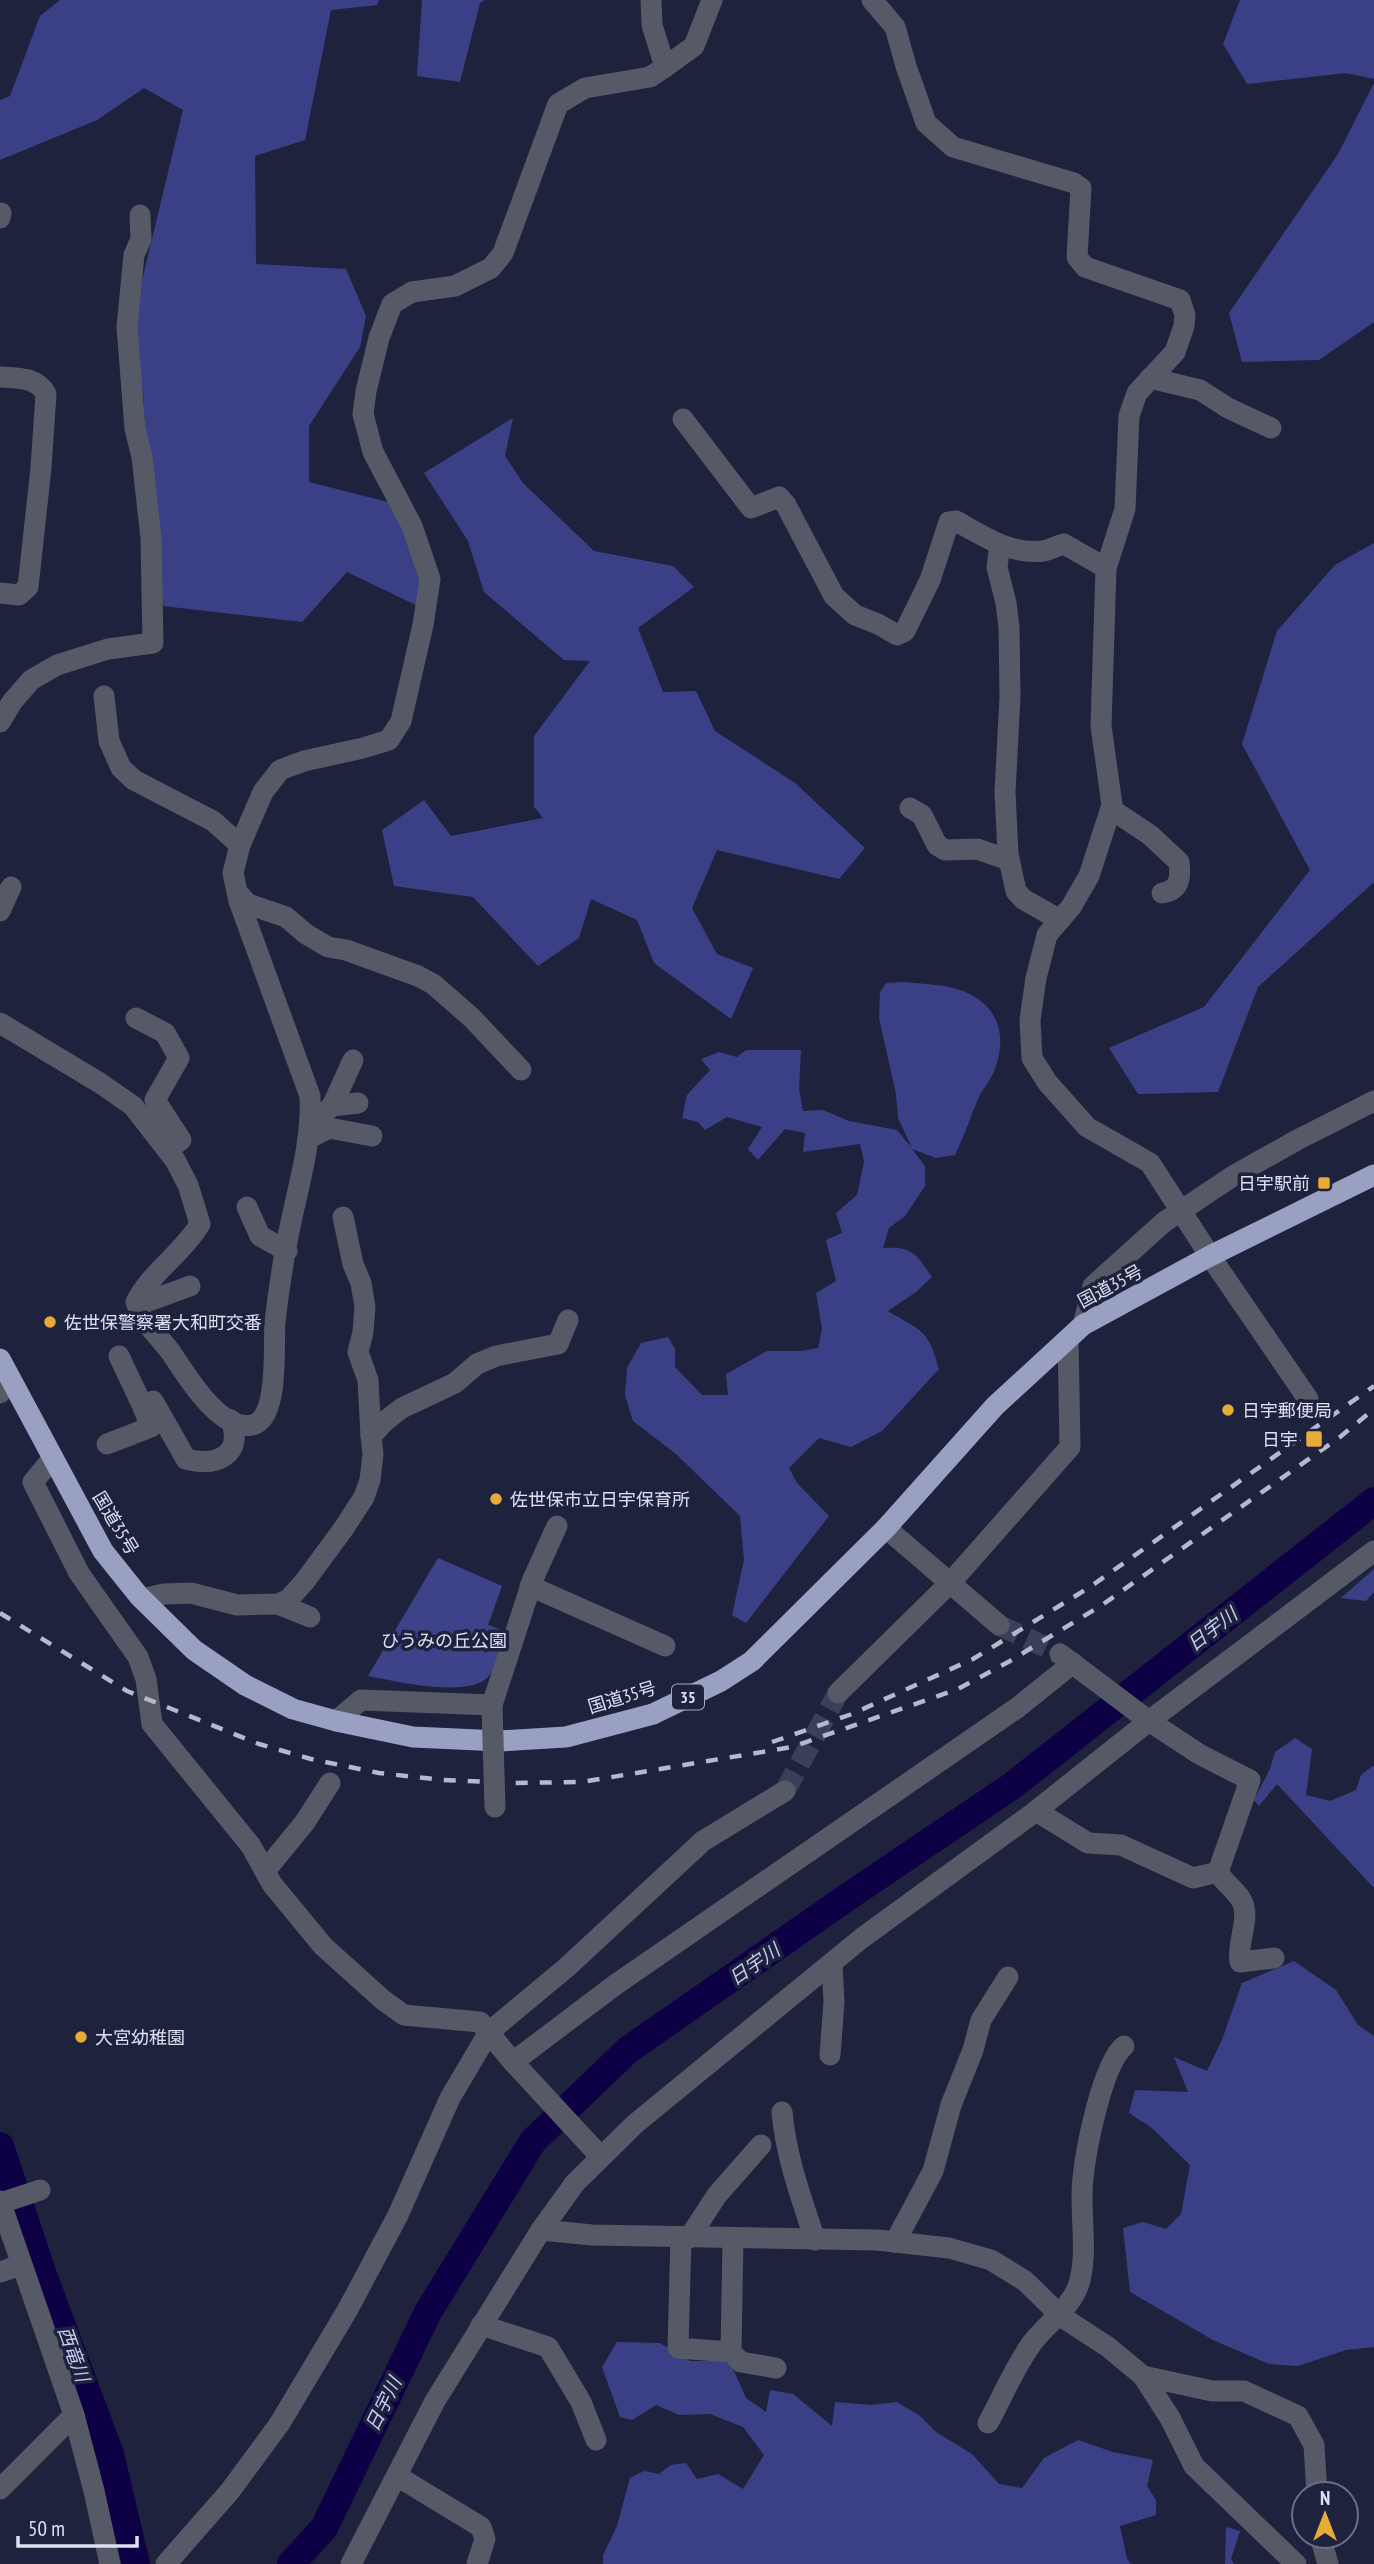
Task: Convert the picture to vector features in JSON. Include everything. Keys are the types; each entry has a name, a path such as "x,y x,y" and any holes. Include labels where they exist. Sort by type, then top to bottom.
{"highway":[{"name":"国道35号","path":"0,1359 6,1386 53,1458 103,1551 142,1599 194,1650 244,1685 293,1709 413,1737 500,1741 566,1737 653,1714 721,1681 752,1661 886,1528 995,1406 1075,1332 1210,1256 1374,1175"}],"street":[{"path":"651,0 652,25 665,67"},
{"path":"0,1024 100,1083 133,1106 168,1150 188,1185 200,1224 183,1249 145,1285 136,1302 142,1317 202,1396 236,1423 251,1425 260,1421 267,1414 271,1400 273,1339 279,1289 310,1131 310,1096 237,892 233,873 240,845 263,792 280,770 304,761 388,740 401,721 423,625 430,579 412,526 373,452 363,414 379,338 392,304 412,292 455,286 491,268 503,253 558,104 585,88 650,77 665,67 694,46 712,0"},
{"path":"872,0 895,27 926,123 953,147 1074,183 1080,188 1077,257 1085,267 1180,300 1185,314 1175,352 1137,393 1129,416 1125,509 1106,568 1101,726 1111,809 1089,876 1071,907 1047,935 1036,978 1030,1020 1032,1058 1048,1082 1087,1127 1150,1163 1308,1399"},
{"path":"0,722 12,702 31,680 57,665 108,649 153,643 151,537 142,457 135,429 127,327 134,255 141,239 140,215"},
{"path":"0,377 30,380 42,386 46,394 40,481 28,587 19,595 0,593"},
{"path":"1150,378 1200,390 1228,408 1271,428"},
{"path":"683,419 751,508 779,497 786,505 834,596 855,615 897,635 905,631 930,580 948,522 956,521 1000,545 1029,552 1048,551 1063,544 1106,568"},
{"path":"1000,545 997,567 1009,627 1010,697 1005,792 1009,860 1016,891 1023,899 1060,920"},
{"path":"104,696 109,741 121,768 134,780 205,816 240,845"},
{"path":"910,808 922,815 937,845 945,850 977,849 1009,860"},
{"path":"1111,809 1150,835 1180,862 1181,878 1178,885 1170,892 1162,893"},
{"path":"0,911 11,887"},
{"path":"237,892 248,904 286,917 306,934 328,947 346,950 433,984 472,1018 521,1070"},
{"path":"136,1018 165,1033 179,1058 155,1100 181,1140 168,1150"},
{"path":"310,1131 332,1106 355,1069"},
{"path":"838,1693 951,1582 1070,1447 1075,1332 1093,1286 1164,1222 1297,1140 1374,1101"},
{"path":"332,1106 358,1103"},
{"path":"310,1131 329,1128 372,1136"},
{"path":"247,1207 260,1236 287,1251"},
{"path":"142,1599 164,1594 191,1593 237,1605 278,1604 288,1600 344,1528 363,1497 370,1480 373,1454 368,1380 358,1352 365,1307 343,1217"},
{"path":"138,1306 190,1286"},
{"path":"371,1436 385,1421 402,1409 455,1383 477,1364 496,1356 558,1344 568,1320"},
{"path":"107,1444 151,1427 119,1356"},
{"path":"143,1407 153,1401 187,1459 198,1462 211,1463 226,1454 235,1443 236,1433 231,1420"},
{"path":"53,1458 33,1482 79,1573 138,1657 146,1679 152,1724 251,1846 272,1884 323,1945 383,2000 404,2015 480,2022 513,2062 600,2156"},
{"path":"495,1808 492,1705 530,1586 557,1526"},
{"path":"886,1528 999,1625"},
{"path":"351,2564 435,2400 541,2230 575,2183 600,2156 635,2124 832,1963 1036,1811 1149,1721 1374,1551"},
{"path":"530,1586 665,1646"},
{"path":"278,1604 310,1617"},
{"path":"513,2062 615,1985 1017,1708 1066,1659 1149,1721 1199,1754 1250,1780 1218,1872 1224,1883 1237,1894 1244,1908 1238,1951 1240,1962 1274,1958"},
{"path":"336,1721 361,1700 492,1705"},
{"path":"265,1871 306,1822 330,1783"},
{"path":"166,2564 230,2491 280,2423 348,2309 398,2215 450,2098 489,2032 566,1968 703,1842 785,1791"},
{"path":"1036,1811 1088,1843 1121,1845 1193,1878 1218,1872"},
{"path":"830,2055 834,2002 832,1963"},
{"path":"895,2242 933,2171 951,2105 973,2050 981,2020 1008,1977"},
{"path":"988,2423 1016,2367 1033,2342 1072,2299 1080,2282 1083,2265 1083,2178 1091,2135 1110,2067 1124,2046"},
{"path":"782,2112 785,2142 792,2169 816,2240"},
{"path":"761,2146 717,2195 685,2237 678,2348 731,2353 741,2362 776,2368"},
{"path":"38,2191 4,2201 22,2265 74,2415 110,2564"},
{"path":"541,2230 592,2235 895,2242 948,2248 991,2260 1025,2281 1058,2314 1108,2347 1143,2376 1170,2418 1194,2466 1296,2564"},
{"path":"731,2353 733,2239"},
{"path":"0,2273 22,2265"},
{"path":"481,2325 548,2347 582,2402 596,2440"},
{"path":"1143,2376 1212,2391 1244,2391 1298,2416 1314,2445 1316,2480"},
{"path":"0,2489 74,2415"},
{"path":"397,2476 481,2527 485,2539 477,2564"}],"green space":[{"name":"ひうみの丘公園","path":"438,1558 502,1586 488,1625 502,1630 492,1672 479,1683 449,1687 368,1676"}],"shaded area":[{"path":"60,0 379,0 377,5 331,10 305,140 255,156 256,264 346,269 366,316 360,347 309,426 309,482 396,504 429,590 418,606 347,572 302,622 163,606 148,482 143,390 125,351 183,110 144,88 97,120 0,160 0,100 10,96 40,16"},
{"path":"422,0 485,0 480,3 460,82 417,76"},
{"path":"1240,0 1374,0 1374,79 1346,73 1247,84 1223,44"},
{"path":"1374,83 1374,322 1319,360 1242,362 1229,313 1338,154"},
{"path":"513,418 505,456 523,483 594,551 673,566 694,587 638,628 663,692 696,691 715,731 795,783 865,848 839,879 717,850 692,908 717,954 753,968 731,1019 654,963 637,920 591,899 579,938 538,966 473,897 394,886 382,830 424,800 451,836 543,818 534,807 534,736 590,661 564,660 484,592 468,541 424,473"},
{"path":"1374,543 1374,882 1258,987 1218,1092 1138,1094 1109,1048 1204,1007 1310,870 1242,744 1277,631 1335,565"},
{"path":"904,982 949,987 975,997 992,1014 1000,1034 994,1071 980,1095 955,1155 936,1158 912,1149 925,1166 925,1186 905,1216 889,1228 883,1248 907,1250 922,1262 932,1277 888,1311 922,1332 931,1346 939,1369 882,1431 851,1447 819,1438 789,1468 797,1483 829,1516 746,1623 732,1615 744,1560 740,1516 676,1454 633,1421 625,1395 627,1368 641,1343 668,1337 675,1349 675,1367 702,1395 728,1395 726,1374 767,1351 818,1348 822,1329 816,1293 836,1281 826,1240 842,1233 836,1213 857,1195 864,1162 860,1144 803,1152 805,1133 785,1129 758,1160 748,1149 762,1127 727,1117 705,1130 698,1122 682,1118 687,1095 710,1070 701,1059 719,1052 737,1057 746,1050 801,1050 799,1089 803,1111 823,1110 849,1121 897,1130 912,1148 898,1118 896,1094 879,1018 880,992 886,983"},
{"path":"1374,1569 1374,1592 1366,1601 1341,1598"},
{"path":"1295,1738 1312,1749 1306,1795 1330,1801 1356,1790 1361,1775 1374,1765 1374,1888 1277,1784 1259,1806 1254,1800 1270,1769 1275,1752"},
{"path":"1294,1961 1336,1990 1358,2025 1374,2036 1374,2347 1346,2350 1298,2366 1269,2364 1213,2340 1130,2292 1123,2228 1143,2222 1166,2229 1181,2214 1190,2165 1152,2128 1129,2113 1135,2090 1188,2092 1174,2057 1207,2071 1222,2040 1242,1983"},
{"path":"617,2342 660,2343 690,2361 725,2361 733,2369 746,2398 766,2412 770,2390 793,2394 832,2426 835,2402 871,2405 897,2402 920,2416 936,2432 972,2454 999,2484 1022,2488 1044,2458 1078,2440 1113,2452 1153,2460 1147,2486 1156,2500 1156,2515 1120,2526 1127,2559 1131,2564 603,2564 603,2555 617,2526 630,2478 644,2471 659,2474 671,2465 686,2463 697,2479 718,2474 743,2489 764,2455 743,2427 710,2414 679,2415 656,2405 632,2420 620,2417 602,2367"},
{"path":"1226,2527 1240,2531 1231,2559 1234,2564 1225,2564"}],"waterway":[{"name":"日宇川","path":"291,2564 324,2528 428,2312 533,2141 628,2050 1012,1786 1374,1501"},
{"name":"西竜川","path":"0,2146 43,2275 110,2454 136,2564"}],"tunnel":[{"path":"999,1625 1060,1654"},
{"path":"785,1791 838,1693"}],"railway":[{"path":"772,1742 852,1714 973,1659 1090,1587 1374,1386"},
{"path":"0,1613 127,1691 259,1744 311,1759 379,1773 443,1780 582,1782 792,1747 958,1689 1102,1605 1340,1437 1374,1409"}],"place":[{"name":"日宇駅前","path":"1324,1183"},
{"name":"佐世保警察署大和町交番","path":"50,1322"},
{"name":"日宇郵便局","path":"1228,1410"},
{"name":"日宇","path":"1314,1439"},
{"name":"佐世保市立日宇保育所","path":"496,1499"},
{"name":"大宮幼稚園","path":"81,2037"}]}
